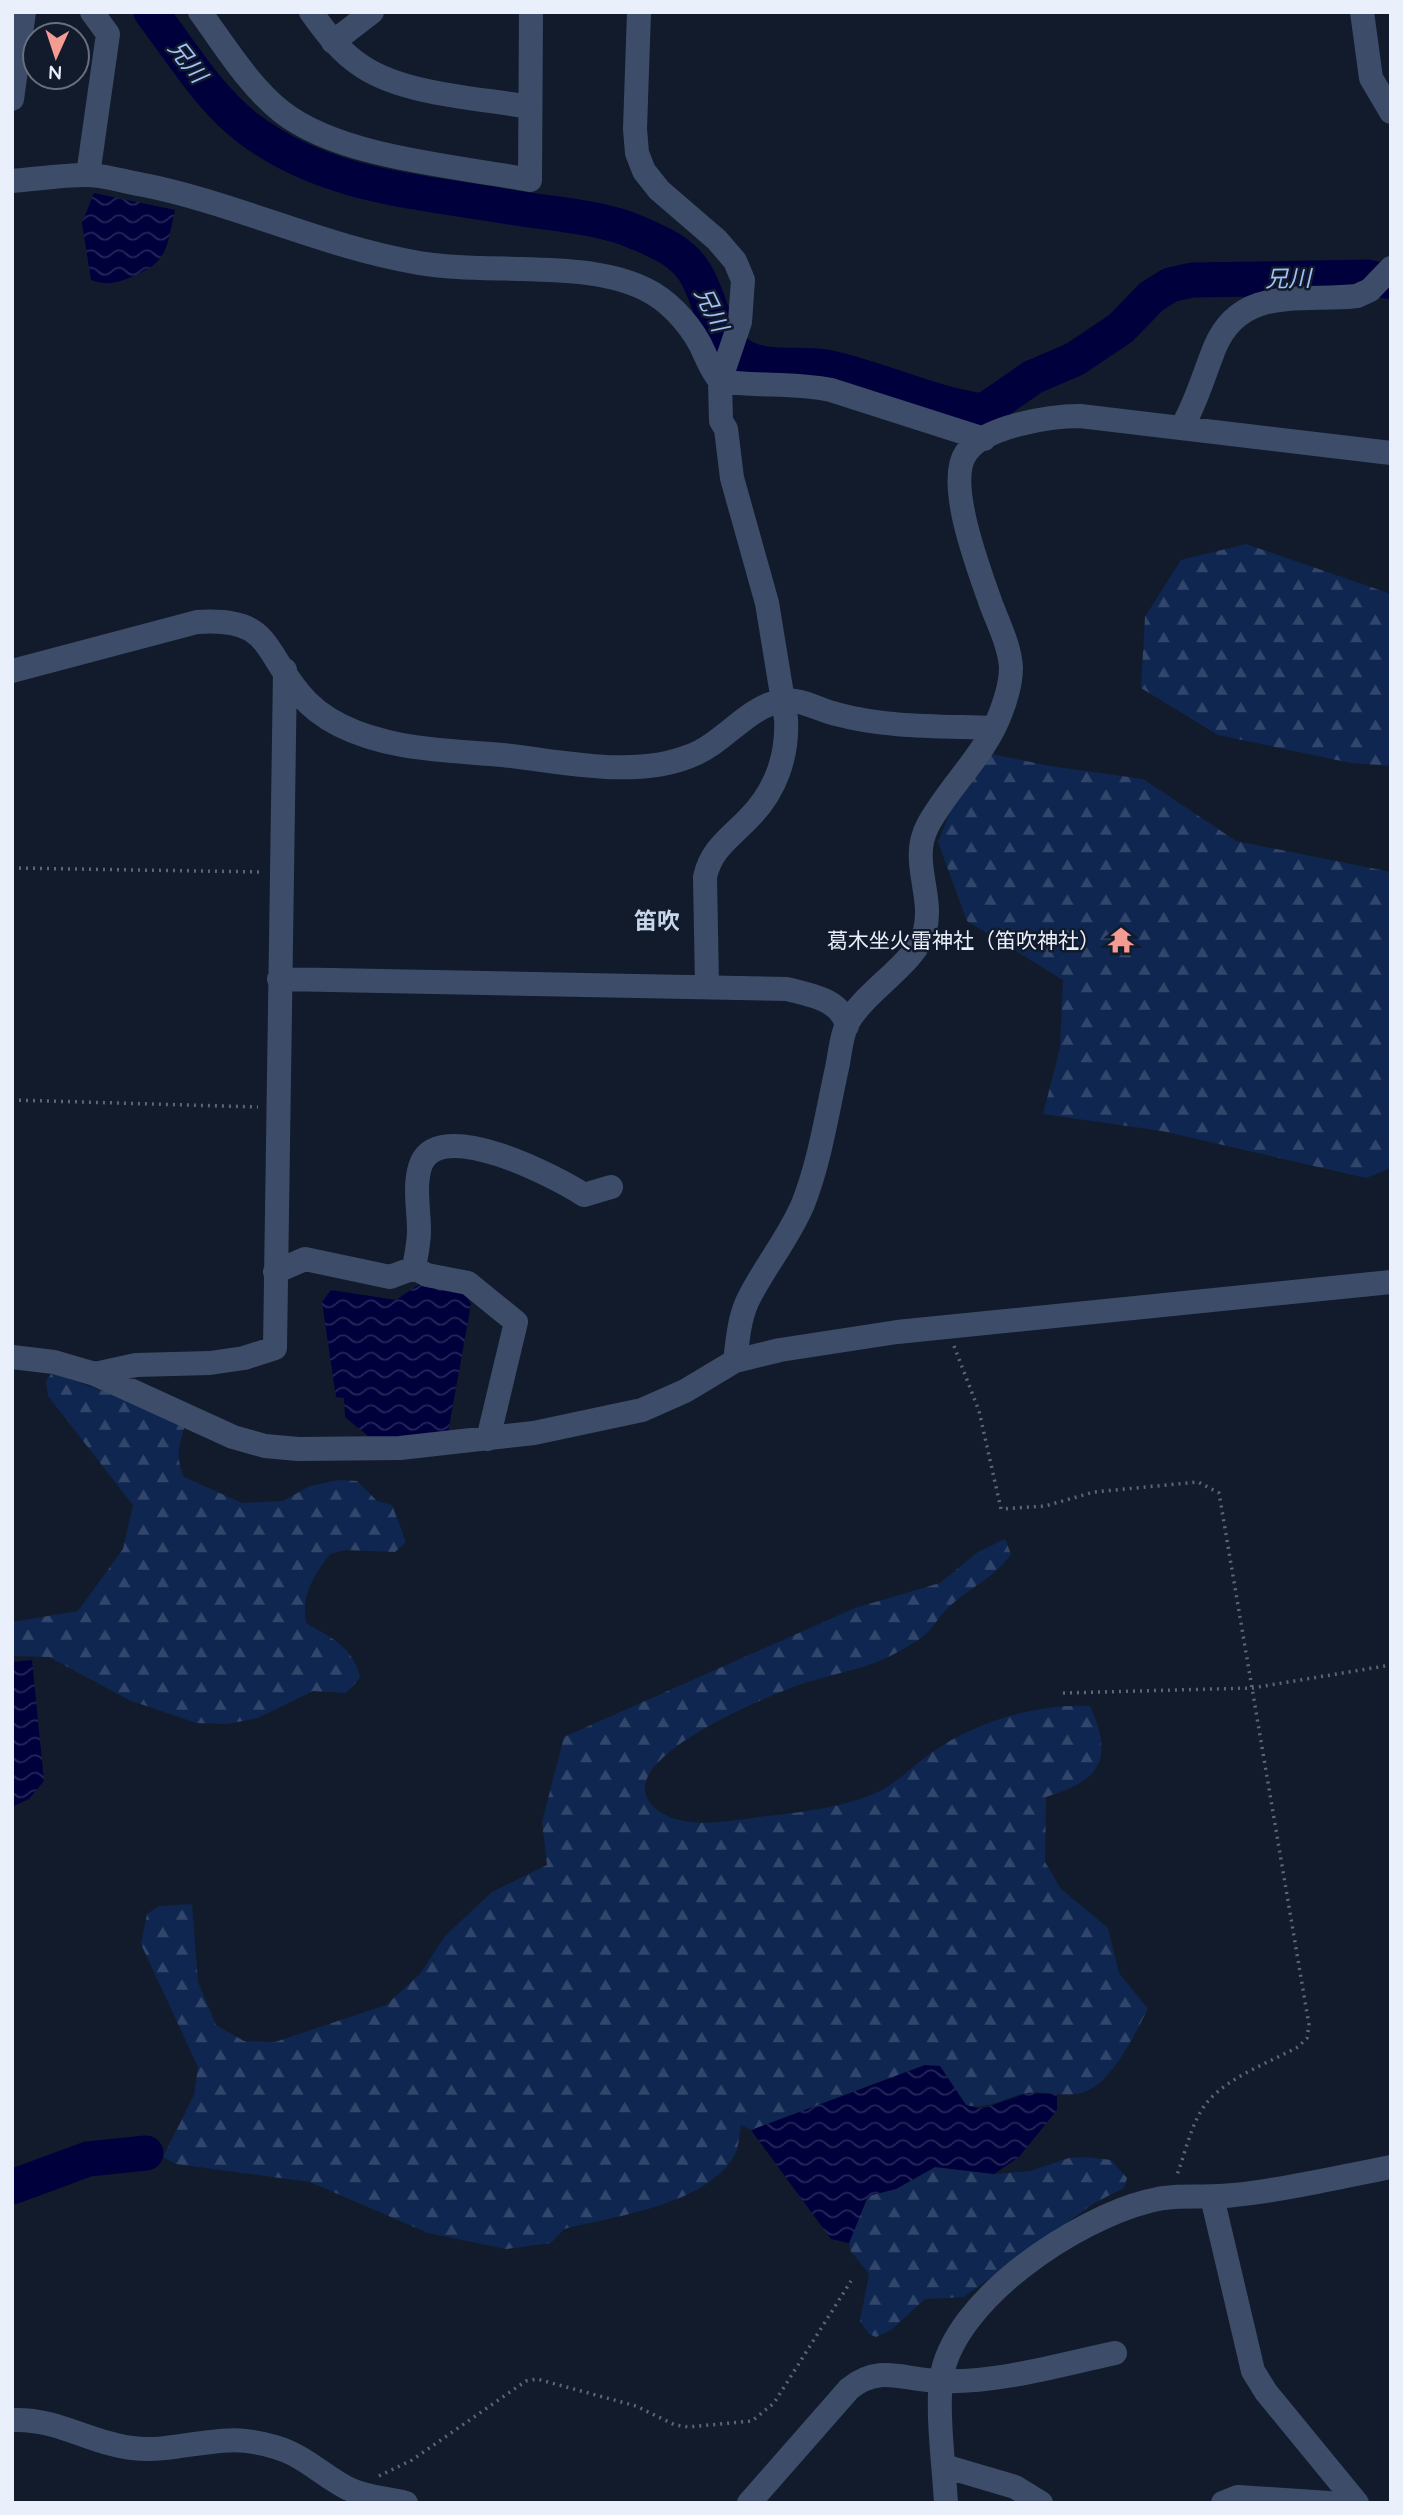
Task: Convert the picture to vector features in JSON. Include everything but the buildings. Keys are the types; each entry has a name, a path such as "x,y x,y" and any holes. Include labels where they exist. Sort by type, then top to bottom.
{"street":[{"path":"12,99 24,12"},
{"path":"88,175 108,34 92,12"},
{"path":"200,12 257,88 282,112 307,128 339,142 530,180 531,12"},
{"path":"311,12 333,42 362,66 383,78 405,85 530,107"},
{"path":"333,42 372,12"},
{"path":"639,12 636,37 637,153 644,171 659,190 735,261 743,280 740,322 722,374 720,421 726,429 732,478 766,603 787,735 773,789 748,820 717,848 708,862 705,877 707,985"},
{"path":"1362,12 1371,78 1391,112"},
{"path":"12,181 88,175 177,192 310,237 406,260 469,270 595,272 622,279 646,289 667,304 687,324 700,345 709,368 722,374 760,386 808,385 831,390 984,439"},
{"path":"1182,427 1224,329 1249,306 1265,302 1357,296 1370,290 1390,270"},
{"path":"846,1026 874,988 917,947 925,930 926,911 919,859 927,826 993,728 1007,693 1011,671 1009,654 979,571 960,484 960,466 966,451 984,439 1031,420 1053,416 1080,416 1391,453"},
{"path":"12,671 197,622 221,621 244,626 265,639 300,693 315,708 340,725 369,737 403,745 604,765 660,764 690,757 712,745 764,707 781,700 868,720 993,728"},
{"path":"95,1374 136,1365 210,1363 244,1358 275,1348 285,670"},
{"path":"279,979 707,985 787,989 816,997 844,1014 846,1026 815,1165 803,1204 749,1298 740,1322 735,1361"},
{"path":"414,1268 419,1234 417,1180 421,1163 430,1153 447,1147 516,1158 561,1180 584,1195 611,1186"},
{"path":"275,1272 305,1259 390,1277 414,1268 427,1275 468,1283 516,1322 488,1439"},
{"path":"12,1357 54,1362 95,1374 233,1437 265,1446 298,1450 400,1448 488,1439 642,1410 685,1391 735,1361 804,1346 948,1328 1391,1282"},
{"path":"946,2503 941,2381 953,2341 965,2320 985,2299 1078,2229 1115,2212 1169,2196 1212,2197 1391,2167"},
{"path":"1212,2197 1253,2371 1266,2392 1357,2503"},
{"path":"750,2503 849,2389 862,2378 876,2374 941,2381 1005,2376 1115,2353"},
{"path":"12,2420 61,2425 131,2448 158,2448 216,2439 254,2442 296,2454 346,2487 362,2494 406,2503"},
{"path":"944,2466 1015,2487 1041,2503"},
{"path":"1223,2503 1238,2497 1329,2503"}],"path":[{"path":"12,867 281,873"},
{"path":"12,1100 278,1108"},
{"path":"948,1328 979,1411 1001,1509 1045,1506 1094,1492 1198,1482 1219,1493 1309,2025 1307,2038 1298,2047 1226,2086 1209,2100 1199,2116 1169,2196"},
{"path":"1062,1693 1252,1688 1391,1665"},
{"path":"346,2487 412,2460 526,2381 537,2379 636,2406 675,2425 688,2427 752,2421 774,2403 850,2281"}],"green space":[{"path":"1246,544 1391,594 1391,766 1351,763 1218,735 1141,688 1145,617 1181,560"},
{"path":"991,754 1050,766 1143,779 1236,841 1391,872 1391,1168 1366,1178 1162,1131 1043,1114 1060,1048 1063,980 967,921 938,842 968,768"},
{"path":"52,1373 187,1420 179,1455 184,1477 242,1503 283,1501 310,1486 339,1480 357,1481 377,1501 392,1505 406,1542 395,1552 345,1550 330,1554 307,1594 306,1623 340,1644 353,1658 357,1667 360,1678 346,1693 313,1691 258,1718 227,1724 196,1723 129,1700 49,1657 12,1656 12,1622 78,1611 123,1549 133,1505 48,1396 46,1381"},
{"path":"1005,1539 1011,1554 1005,1562 951,1605 921,1638 877,1662 796,1686 728,1716 673,1750 653,1768 645,1786 651,1804 662,1813 690,1822 722,1822 825,1808 880,1791 948,1742 987,1724 1028,1711 1090,1706 1101,1741 1098,1765 1079,1783 1046,1797 1045,1862 1061,1889 1108,1928 1119,1973 1148,2009 1120,2059 1100,2082 1077,2094 1028,2093 990,2105 975,2106 966,2105 940,2067 925,2065 751,2130 741,2125 736,2153 721,2173 681,2197 633,2213 564,2229 551,2243 506,2249 428,2233 310,2182 176,2164 163,2157 194,2095 198,2067 141,1944 147,1914 159,1906 192,1904 198,1982 216,2025 244,2041 275,2042 386,2005 420,1974 445,1936 492,1892 547,1865 542,1822 564,1737 855,1608 940,1583 978,1552"},
{"path":"1069,2158 1111,2160 1127,2178 1124,2188 1094,2203 964,2297 925,2299 891,2330 876,2337 869,2334 860,2321 869,2274 850,2250 849,2243 868,2196 896,2189 935,2167 994,2174 1030,2171"}],"water":[{"path":"94,193 175,210 167,245 159,260 142,272 114,283 91,280 82,223"},
{"path":"421,1283 464,1292 471,1304 448,1433 390,1439 368,1436 345,1417 344,1398 336,1397 322,1302 331,1290 396,1300"},
{"path":"32,1660 44,1781 29,1799 12,1807 12,1662"},
{"path":"925,2065 940,2066 966,2105 981,2109 1027,2093 1057,2094 1057,2110 1019,2157 994,2174 935,2167 896,2189 868,2196 849,2243 831,2239 751,2130"}],"waterway":[{"name":"兄川","path":"151,12 221,104 249,129 309,163 341,175 407,191 575,216 623,227 669,248 689,264 700,281 723,337 739,354 760,363 831,368 964,408 984,411 1033,377 1075,359 1121,328 1151,297 1170,285 1192,280 1368,277 1391,282"},
{"path":"12,2187 88,2159 146,2153"}],"place":[{"name":"葛木坐火雷神社（笛吹神社）","path":"1121,940"}],"district":[{"name":"笛吹","path":"657,920"}]}
